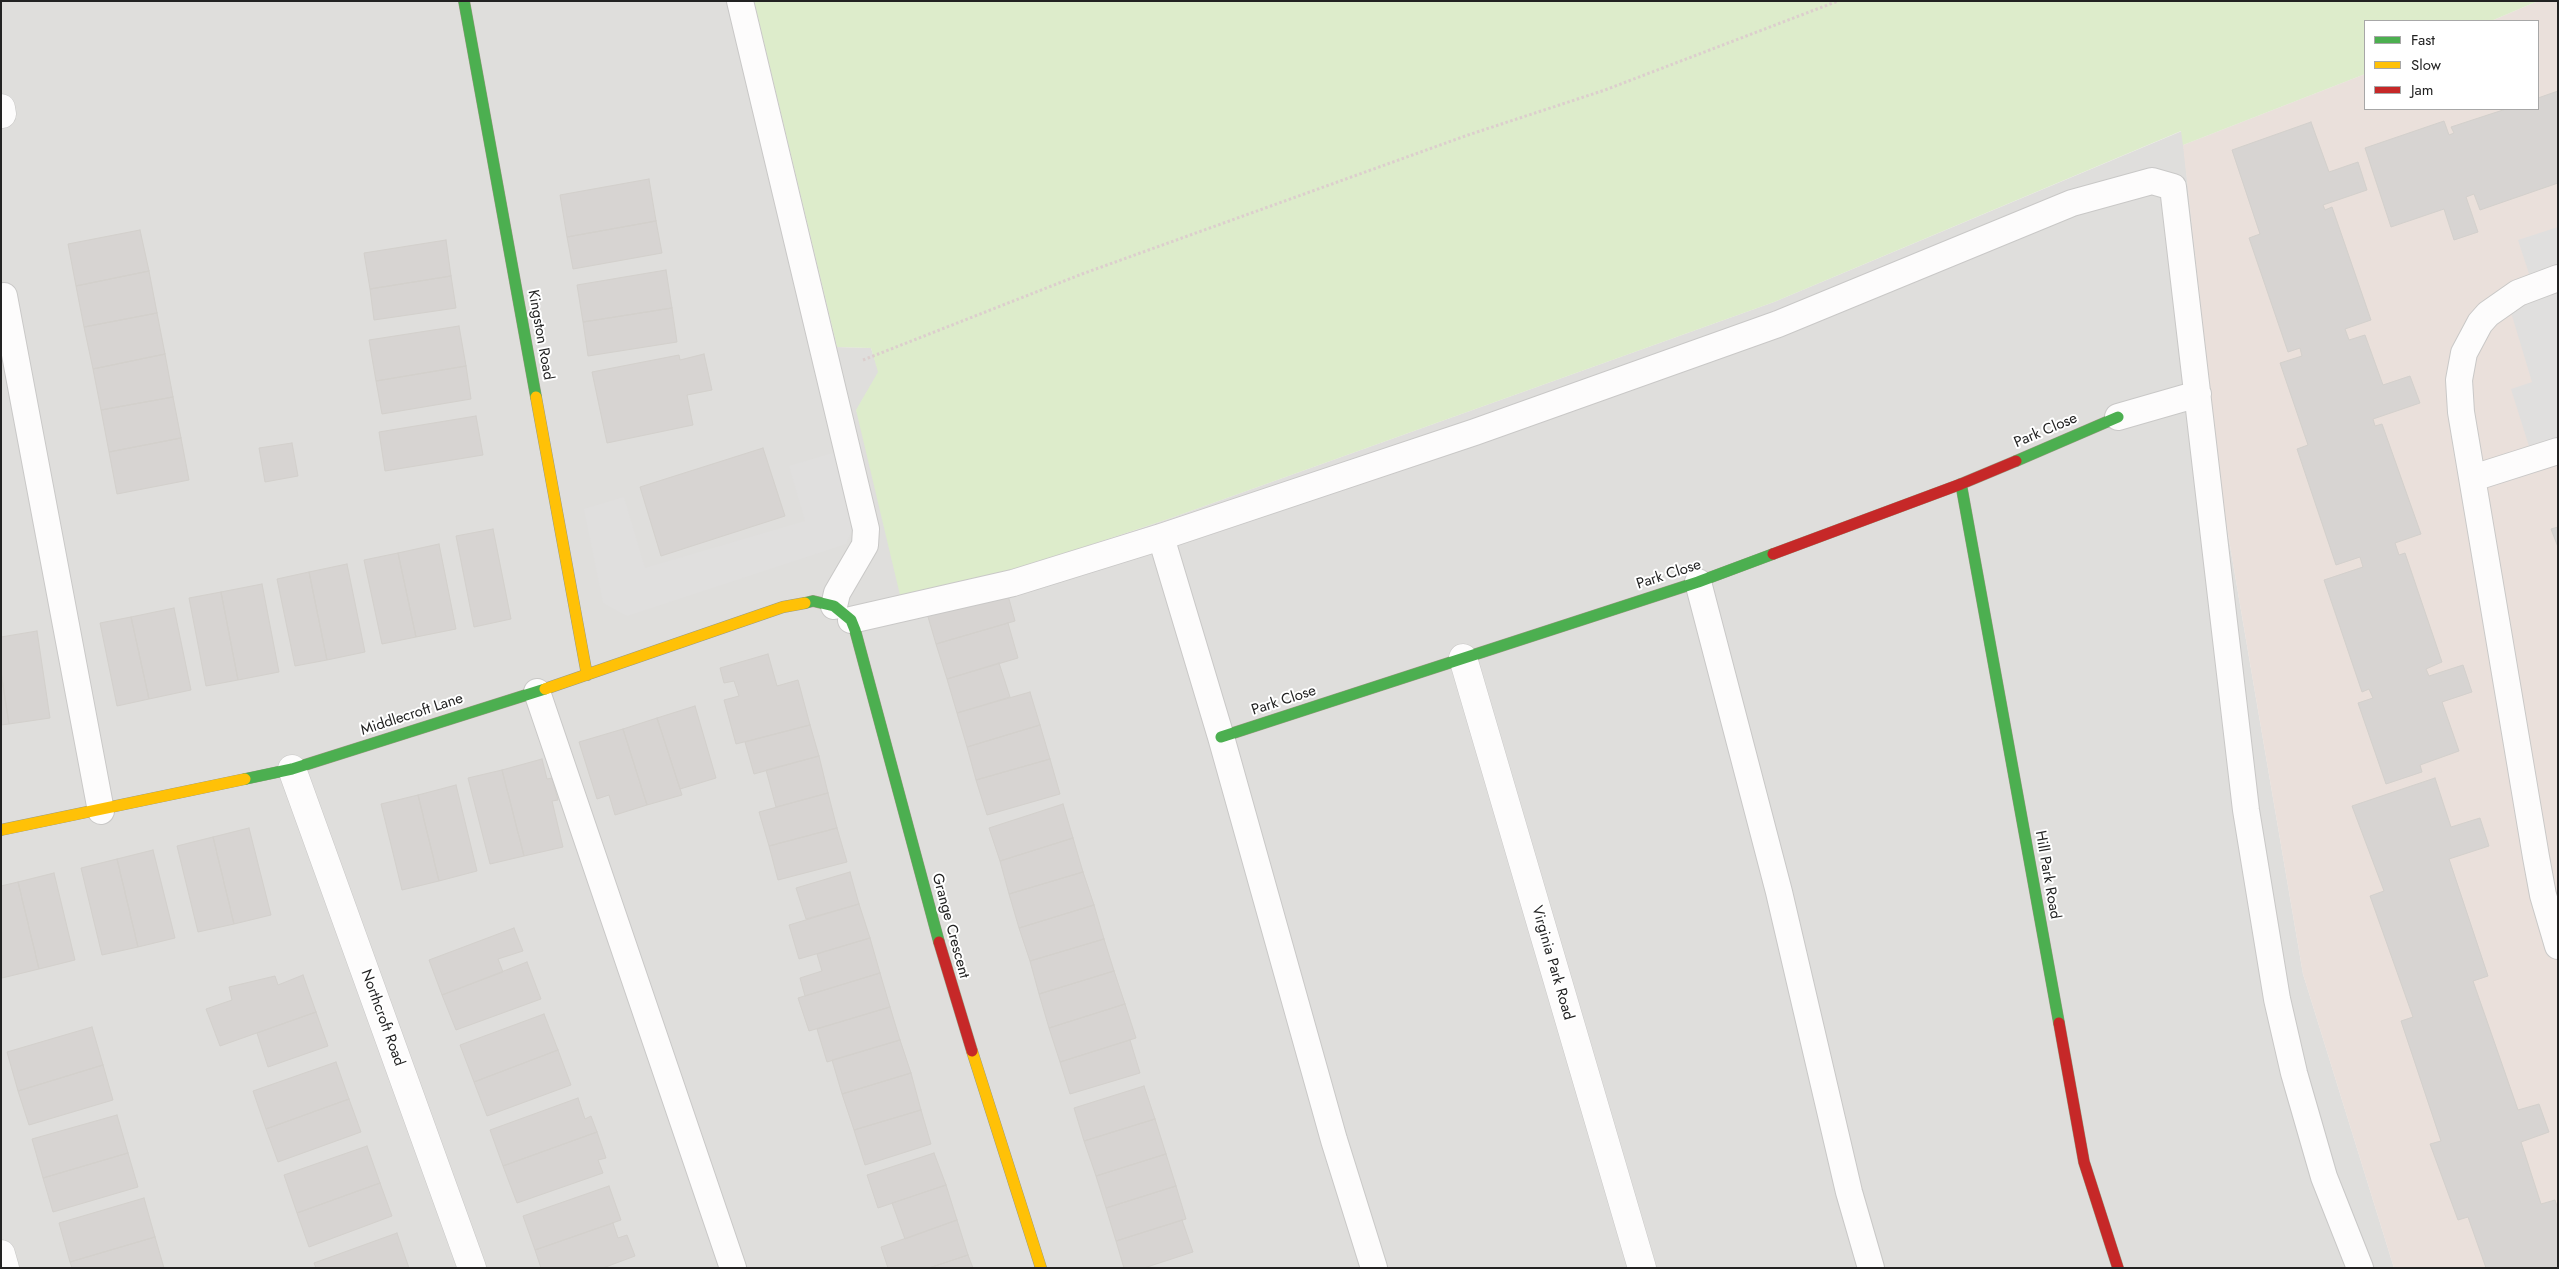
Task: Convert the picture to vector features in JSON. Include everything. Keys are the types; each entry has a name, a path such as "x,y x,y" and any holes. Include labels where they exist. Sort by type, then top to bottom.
{"street":[{"name":"Kingston Road","path":"464,1 587,675"},
{"name":"Park Close","path":"1221,737 1698,582 1961,484 2118,417"},
{"name":"Hill Park Road","path":"1961,484 2084,1162 2118,1268"},
{"name":"Middlecroft Lane","path":"1,830 100,811 292,769 537,692 783,607 813,601 836,609"},
{"name":"Grange Crescent","path":"836,609 952,988 1042,1268"},
{"name":"Virginia Park Road","path":"1463,658 1642,1268"},
{"name":"Northcroft Road","path":"292,769 472,1268"},
{"path":"1,1254 5,1268"}],"lane":[{"path":"740,1 866,529 865,545 837,593 836,609 1013,583 1161,537 1475,432 1769,327 2072,203 2152,181 2173,187 2246,810 2277,999 2294,1073 2324,1177 2360,1268"},
{"path":"2558,278 2518,293 2496,306 2480,323 2464,353 2459,380 2472,478 2543,896 2558,946"},
{"path":"4,296 100,811"},
{"path":"2118,417 2198,394"},
{"path":"2472,478 2558,451"},
{"path":"1161,537 1221,737 1332,1130 1374,1268"},
{"path":"1698,582 1779,892 1849,1192 1872,1268"},
{"path":"537,692 733,1268"}],"path":[{"path":"828,371 1082,274 1468,135 1605,90 1838,1"}],"shaded area":[{"path":"1,1 754,1 837,347 871,348 879,372 856,411 1018,569 1171,518 1774,302 2182,131 2221,493 2303,974 2394,1268 1,1268"},
{"path":"2538,1 2558,1 2558,1268 2394,1268 2303,974 2221,493 2183,145 2364,74 2364,110 2539,110 2539,20 2493,20"},
{"path":"2558,227 2558,451 2533,459 2511,389 2532,382 2507,299 2533,286 2518,240"},
{"path":"836,452 856,523 846,544 627,616 603,603 584,509 624,497 645,568 805,521 789,466"}],"green space":[{"path":"754,1 2538,1 2493,20 2364,20 2364,74 2183,145 2181,131 1774,302 1171,518 1018,569 900,595 856,410 878,372 871,348 837,347"}],"building":[{"path":"2558,91 2558,183 2480,210 2474,194 2466,197 2478,232 2454,240 2444,209 2391,227 2365,148 2444,121 2449,135 2454,133 2451,127 2503,110 2539,110 2539,98"},
{"path":"2311,122 2329,172 2358,162 2367,190 2323,205 2325,210 2332,207 2371,320 2345,329 2349,340 2365,335 2383,385 2410,376 2420,403 2373,419 2375,426 2382,424 2421,534 2395,543 2399,555 2405,553 2442,662 2426,669 2429,676 2463,665 2472,692 2442,702 2459,751 2420,765 2422,772 2386,784 2358,703 2373,698 2369,689 2362,692 2324,580 2363,567 2360,557 2336,565 2297,449 2308,445 2280,363 2302,356 2300,348 2288,352 2249,238 2260,234 2232,150"},
{"path":"649,179 656,221 567,237 560,195"},
{"path":"656,221 662,253 573,269 567,237"},
{"path":"140,230 149,271 76,286 68,244"},
{"path":"446,240 451,276 370,289 364,253"},
{"path":"666,270 672,308 583,322 577,285"},
{"path":"149,271 157,313 84,327 76,286"},
{"path":"451,276 456,308 374,320 370,289"},
{"path":"672,308 677,342 588,356 583,322"},
{"path":"157,313 165,354 93,369 84,327"},
{"path":"459,326 466,366 376,381 369,340"},
{"path":"165,354 173,397 101,410 93,369"},
{"path":"704,354 712,390 687,395 693,425 607,443 592,372 679,355 680,360"},
{"path":"466,366 471,399 382,414 376,381"},
{"path":"173,397 181,438 109,452 101,410"},
{"path":"476,416 483,455 385,471 379,432"},
{"path":"181,438 189,480 117,494 109,452"},
{"path":"292,443 298,476 265,482 259,448"},
{"path":"763,448 785,516 661,556 640,487"},
{"path":"2558,527 2558,547 2551,529"},
{"path":"493,529 511,619 474,627 456,536"},
{"path":"439,544 456,629 416,637 398,553"},
{"path":"398,553 416,637 382,644 364,560"},
{"path":"347,564 365,652 327,660 309,572"},
{"path":"309,572 327,660 295,666 277,579"},
{"path":"262,584 279,672 238,680 221,592"},
{"path":"1006,588 1015,621 936,644 926,610"},
{"path":"221,592 238,680 206,686 189,598"},
{"path":"174,608 191,690 149,699 131,617"},
{"path":"131,617 149,699 117,706 100,623"},
{"path":"1008,623 1018,658 947,679 936,644"},
{"path":"37,631 50,718 9,724 1,672 1,637"},
{"path":"768,654 777,686 798,680 810,725 736,744 724,700 739,696 734,681 724,683 720,668"},
{"path":"999,663 1010,697 957,713 947,679"},
{"path":"1,672 9,724 1,725"},
{"path":"1030,692 1040,725 967,747 957,713"},
{"path":"695,706 716,778 680,789 657,718"},
{"path":"657,718 682,795 647,805 623,729"},
{"path":"810,725 819,756 754,774 745,742"},
{"path":"1040,725 1050,759 976,780 967,747"},
{"path":"623,729 647,805 615,815 609,795 597,799 579,742"},
{"path":"819,756 828,793 776,807 766,770"},
{"path":"542,759 547,779 552,778 558,800 552,801 563,847 524,856 502,770"},
{"path":"1050,759 1060,794 987,815 976,780"},
{"path":"502,770 524,856 490,864 468,778"},
{"path":"2435,778 2451,827 2480,818 2489,846 2449,859 2488,976 2473,981 2518,1110 2539,1104 2549,1132 2521,1142 2541,1204 2555,1200 2558,1209 2558,1268 2486,1268 2468,1217 2458,1220 2430,1144 2441,1141 2401,1021 2413,1017 2370,896 2384,891 2352,806"},
{"path":"456,785 477,871 439,881 418,795"},
{"path":"828,793 837,828 769,846 759,812"},
{"path":"418,795 439,881 402,890 381,804"},
{"path":"1063,804 1073,838 1000,861 989,828"},
{"path":"249,828 271,915 234,924 213,837"},
{"path":"837,828 847,862 778,880 769,846"},
{"path":"213,837 234,924 198,932 177,846"},
{"path":"1073,838 1083,872 1009,894 1000,861"},
{"path":"153,850 175,938 138,947 117,859"},
{"path":"117,859 138,947 102,955 81,868"},
{"path":"850,872 859,904 806,919 796,888"},
{"path":"1083,872 1094,905 1019,928 1009,894"},
{"path":"54,873 75,960 39,969 18,882"},
{"path":"18,882 39,969 2,978 1,886"},
{"path":"859,904 870,938 799,959 789,925"},
{"path":"1094,905 1104,939 1030,961 1019,928"},
{"path":"514,928 523,951 498,959 503,972 442,995 429,960"},
{"path":"870,938 880,973 805,996 800,978 822,971 817,954"},
{"path":"1104,939 1114,971 1039,994 1030,961"},
{"path":"527,962 541,999 456,1030 442,995"},
{"path":"1114,971 1125,1004 1049,1028 1039,994"},
{"path":"880,973 890,1007 809,1031 798,998"},
{"path":"303,975 316,1012 220,1046 206,1009 232,1000 229,987 275,976 278,985"},
{"path":"1125,1004 1136,1038 1060,1062 1049,1028"},
{"path":"890,1007 900,1040 827,1062 817,1029"},
{"path":"316,1012 328,1046 268,1067 257,1033"},
{"path":"544,1014 558,1050 474,1082 460,1045"},
{"path":"92,1027 103,1065 18,1091 7,1052"},
{"path":"900,1040 911,1073 842,1094 832,1060"},
{"path":"1130,1040 1140,1073 1070,1094 1060,1062"},
{"path":"558,1050 571,1085 487,1116 474,1082"},
{"path":"336,1062 349,1099 266,1129 253,1091"},
{"path":"103,1065 113,1100 29,1125 18,1091"},
{"path":"911,1073 921,1110 854,1130 842,1094"},
{"path":"1144,1086 1155,1119 1084,1141 1074,1108"},
{"path":"578,1098 585,1119 591,1116 597,1132 503,1166 490,1130"},
{"path":"349,1099 361,1132 278,1162 266,1129"},
{"path":"921,1110 931,1144 865,1165 854,1130"},
{"path":"117,1115 128,1153 43,1178 32,1139"},
{"path":"1155,1119 1166,1154 1096,1176 1084,1141"},
{"path":"597,1132 606,1158 598,1160 603,1173 517,1203 503,1166"},
{"path":"367,1146 380,1183 297,1213 284,1175"},
{"path":"128,1153 138,1187 53,1212 43,1178"},
{"path":"934,1153 946,1185 878,1208 867,1175"},
{"path":"1166,1154 1176,1186 1106,1208 1096,1176"},
{"path":"380,1183 392,1216 309,1247 297,1213"},
{"path":"946,1185 957,1220 905,1239 892,1203"},
{"path":"609,1186 621,1220 535,1250 523,1216"},
{"path":"1176,1186 1186,1219 1116,1241 1106,1208"},
{"path":"144,1198 155,1237 70,1262 59,1223"},
{"path":"957,1220 968,1255 929,1268 888,1268 881,1247"},
{"path":"1182,1220 1193,1252 1144,1268 1124,1268 1116,1241"},
{"path":"613,1223 618,1238 627,1235 635,1256 603,1268 541,1268 535,1250"},
{"path":"397,1233 409,1268 316,1268 314,1263"},
{"path":"155,1237 164,1268 72,1268 70,1262"},
{"path":"968,1255 973,1268 929,1268"}],"traffic: fast":[{"path":"464,1 536,397"},
{"path":"2016,461 2118,417"},
{"path":"1961,484 2059,1023"},
{"path":"1221,737 1698,582 1773,554"},
{"path":"805,603 813,601 834,606 851,620 855,630 939,942"},
{"path":"245,779 292,769 545,689"}],"traffic: slow":[{"path":"536,397 587,675"},
{"path":"545,689 783,607 805,603"},
{"path":"1,830 245,779"},
{"path":"972,1051 1041,1268"}],"traffic: jam":[{"path":"1773,554 1961,484 2016,461"},
{"path":"939,942 972,1051"},
{"path":"2059,1023 2084,1162 2118,1268"}]}
